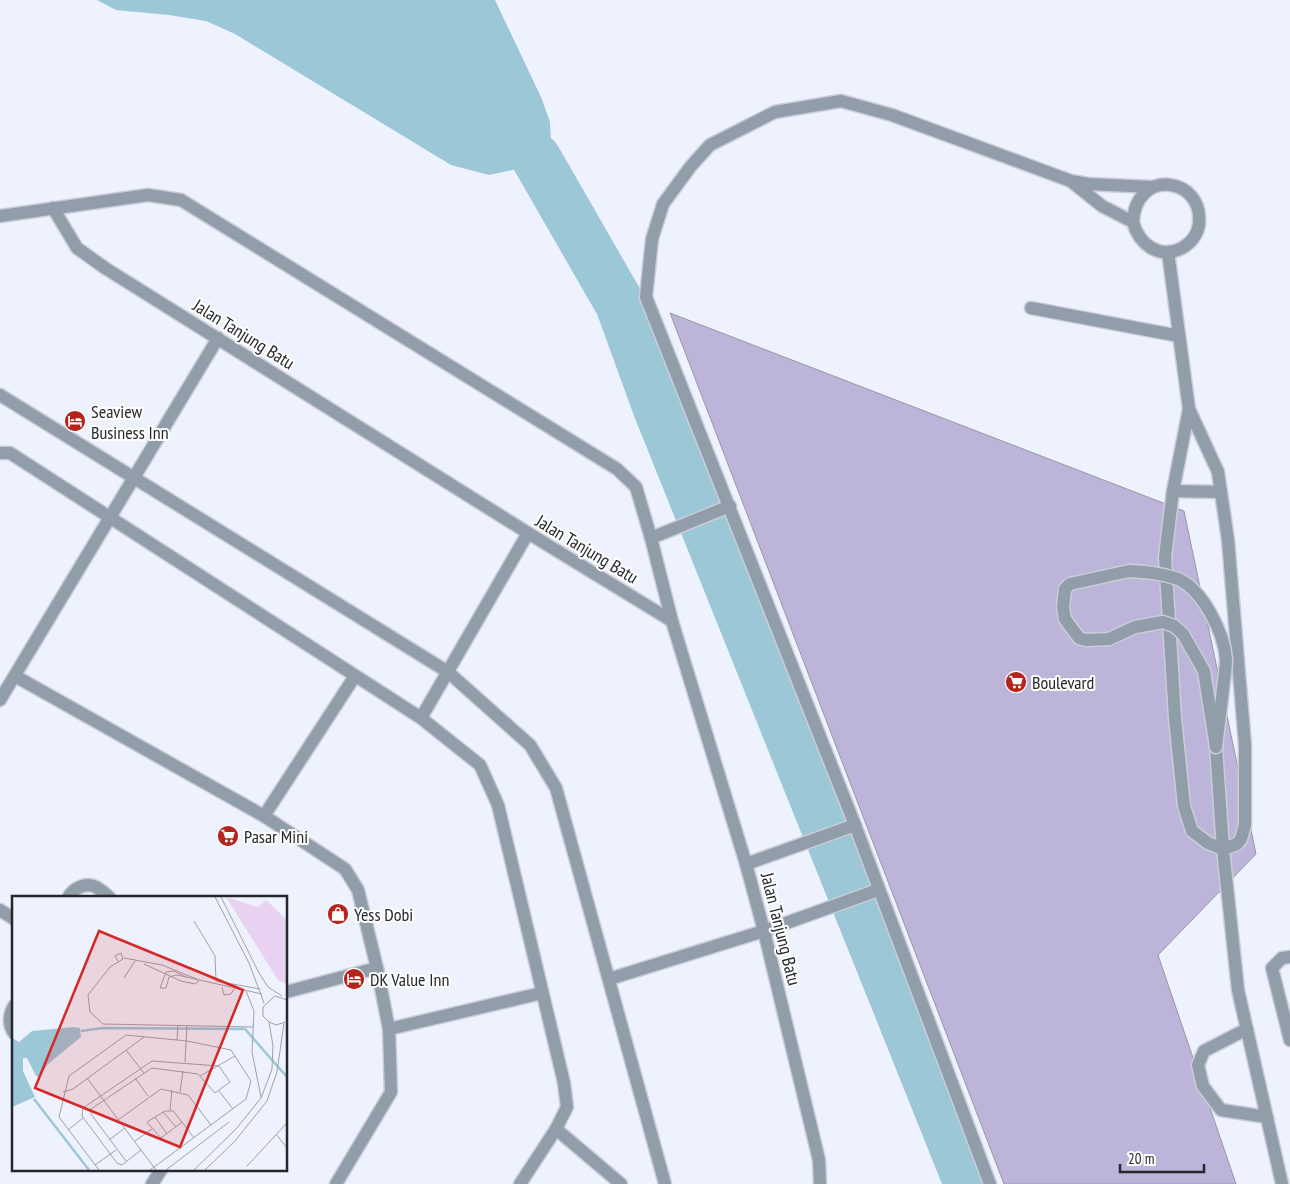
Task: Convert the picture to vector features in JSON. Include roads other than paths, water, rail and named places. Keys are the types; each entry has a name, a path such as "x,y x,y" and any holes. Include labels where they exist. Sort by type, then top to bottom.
{"street":[{"path":"990,1184 855,825 646,296 652,240 663,204 691,166 710,145 774,112 841,102 892,115 1071,181 1088,184 1152,187 1168,185 1184,189 1192,196 1198,207 1200,218 1193,240 1173,252 1162,252 1150,248 1140,238 1133,222 1133,212 1137,202 1152,187"},
{"path":"1071,181 1102,206 1133,222"},
{"path":"0,216 148,195 181,200 617,469 636,487 672,621"},
{"name":"Jalan Tanjung Batu","path":"53,208 77,248 105,268 672,621 746,864 764,931 818,1160 820,1184"},
{"path":"1168,252 1189,409 1218,472 1228,540 1245,745 1244,825 1238,844 1223,849 1208,843 1192,832 1184,806 1175,718 1165,557 1173,491 1189,409"},
{"path":"1031,308 1179,336"},
{"path":"0,700 218,338"},
{"path":"0,395 448,672 530,745 556,788 665,1184"},
{"path":"0,453 10,452 421,718 480,765 498,805 564,1083 567,1107 556,1130 520,1184"},
{"path":"1173,491 1221,492"},
{"path":"651,538 730,506"},
{"path":"421,718 528,533"},
{"path":"1216,747 1226,661 1224,646 1218,625 1192,589 1180,580 1158,572 1129,571 1076,582 1065,589 1063,607 1065,619 1079,638 1086,640 1109,639 1135,627 1163,622 1174,626 1183,634 1204,671 1216,747 1223,849 1238,990 1282,1184"},
{"path":"15,676 264,816 345,869 358,890 377,968 389,1029 391,1092 336,1184"},
{"path":"264,816 355,676"},
{"path":"746,864 855,825"},
{"path":"69,896 72,891 82,886 95,886 108,896"},
{"path":"608,980 764,931 878,890"},
{"path":"0,910 12,917"},
{"path":"1290,957 1282,958 1272,968 1290,1040"},
{"path":"288,991 377,968"},
{"path":"389,1029 542,993"},
{"path":"12,1010 9,1015 12,1030"},
{"path":"1247,1029 1204,1050 1198,1065 1203,1086 1221,1110 1267,1117"},
{"path":"556,1130 621,1184"},
{"path":"152,1184 160,1172"}],"water":[{"path":"97,0 495,0 541,97 550,122 551,142 536,158 517,169 489,175 451,165 235,34 206,21 116,10"}],"waterway":[{"path":"536,158 620,304 657,406 969,1184"}],"place":[{"name":"Seaview Business Inn","path":"75,421"},
{"name":"Boulevard","path":"1016,682"},
{"name":"Pasar Mini","path":"228,836"},
{"name":"Yess Dobi","path":"338,914"},
{"name":"DK Value Inn","path":"354,979"}]}
